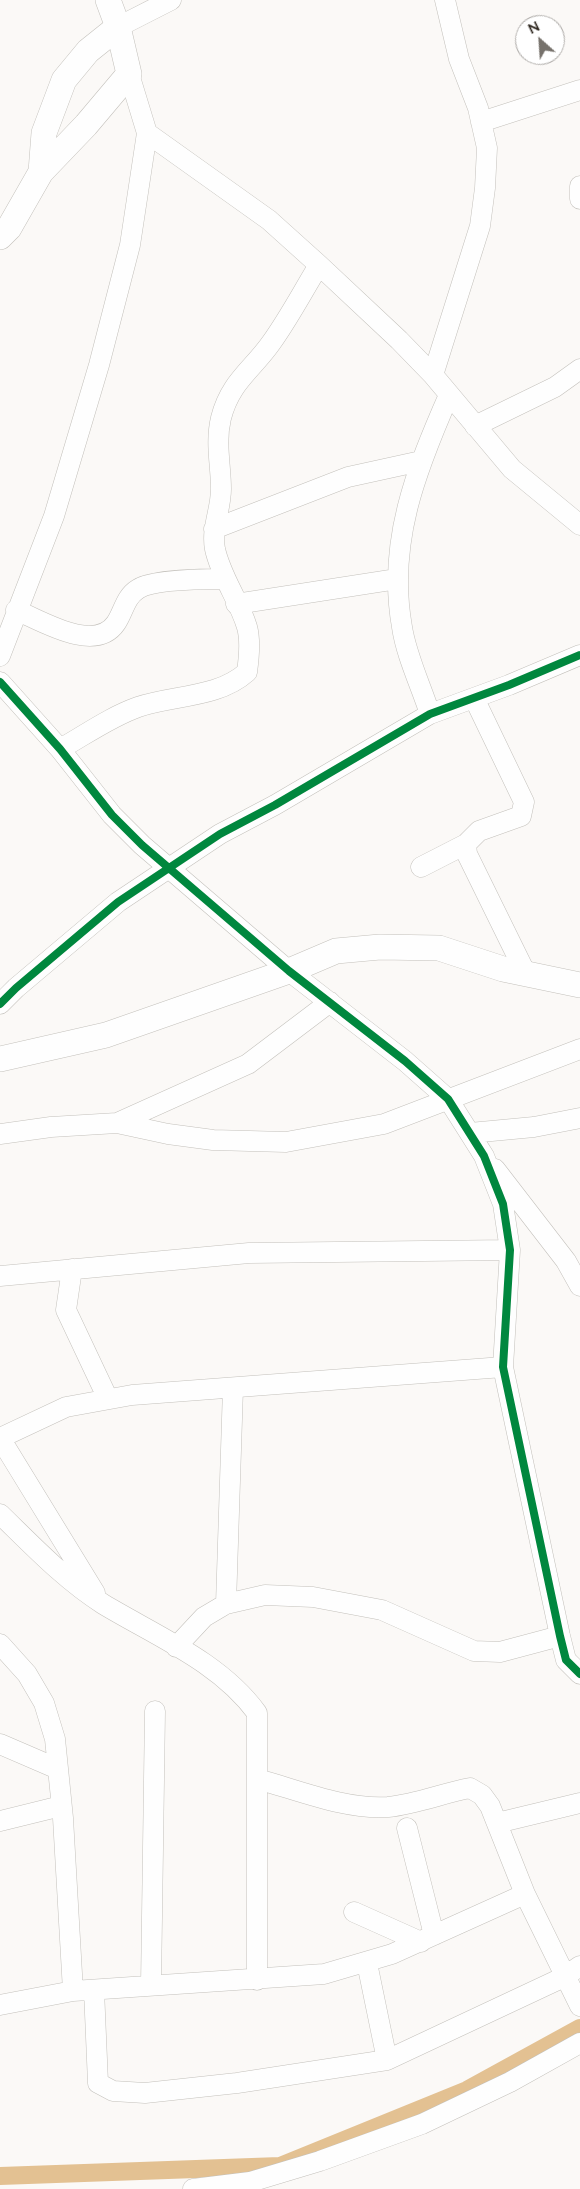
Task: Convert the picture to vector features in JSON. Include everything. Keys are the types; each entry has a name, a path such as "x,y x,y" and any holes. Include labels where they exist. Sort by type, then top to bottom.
{"street":[{"path":"0,656 16,610 54,516 99,365 130,245 147,133 129,74 118,27 108,0"},
{"path":"41,172 44,133 64,80 88,51 118,27 171,0"},
{"path":"433,376 480,226 485,188 487,148 481,122 459,59 446,0"},
{"path":"0,237 9,228 41,172 86,125 129,74"},
{"path":"481,122 580,90"},
{"path":"147,133 269,220 319,265 399,340 449,394 512,469 580,525"},
{"path":"580,186 580,199"},
{"path":"60,749 113,718 137,708 166,698 212,691 235,683 247,672 250,650 247,627 225,579 216,550 214,529 220,508 221,489 216,447 221,417 232,388 270,344 319,265"},
{"path":"475,426 555,387 580,369"},
{"path":"430,714 402,628 397,579 402,522 421,461 449,394"},
{"path":"214,529 348,477 421,461"},
{"path":"16,610 57,628 87,637 101,636 110,631 118,620 124,603 139,588 179,580 225,579"},
{"path":"236,604 397,579"},
{"path":"0,1004 16,988 118,902 220,834 275,805 430,714 580,655"},
{"path":"0,682 60,749 112,816 169,868 289,970 405,1061 448,1099 484,1156 526,1207 566,1261 580,1286"},
{"path":"421,867 466,844 479,831 521,816 524,802 474,698"},
{"path":"466,844 467,854 526,974"},
{"path":"0,1059 106,1035 289,970 336,951 380,947 439,948 503,969 580,985"},
{"path":"117,1124 248,1064 330,1002"},
{"path":"0,1134 51,1127 117,1124 213,1140 286,1142 384,1124 580,1049"},
{"path":"470,1133 534,1127 580,1118"},
{"path":"484,1156 503,1204 510,1250 504,1367 560,1636 566,1660 580,1674"},
{"path":"0,1276 249,1253 510,1250"},
{"path":"72,1269 66,1310 108,1400"},
{"path":"102,1603 0,1438 66,1407 132,1395 504,1367"},
{"path":"226,1604 233,1388"},
{"path":"0,1514 52,1564 102,1603 212,1669 242,1693 257,1713 256,1980"},
{"path":"176,1647 204,1617 226,1604 265,1595 313,1598 382,1610 474,1650 500,1652 560,1636"},
{"path":"0,1644 27,1674 44,1703 55,1739 73,1991"},
{"path":"151,1985 155,1711"},
{"path":"0,1744 58,1769"},
{"path":"257,1779 348,1804 386,1807 413,1804 470,1788 482,1795 497,1823 525,1894 572,1971 580,2006"},
{"path":"497,1823 580,1802"},
{"path":"0,1821 61,1806"},
{"path":"407,1828 428,1939"},
{"path":"0,2005 73,1991 324,1974 368,1963 428,1939 525,1894"},
{"path":"354,1912 428,1939"},
{"path":"368,1963 387,2060"},
{"path":"94,1990 98,2083 113,2092 145,2093 237,2083 387,2060 572,1971"},
{"path":"193,2189 250,2182 320,2161 422,2124 510,2082 580,2043"}],"waterway":[{"path":"0,2176 280,2166 467,2090 580,2028"}],"cycle path":[{"path":"0,1004 16,988 118,902 220,834 275,805 430,714 509,685 580,655"},
{"path":"0,682 60,749 112,815 142,845 289,971 405,1061 448,1099 484,1156 503,1204 510,1250 503,1367 566,1660 580,1674"}]}
